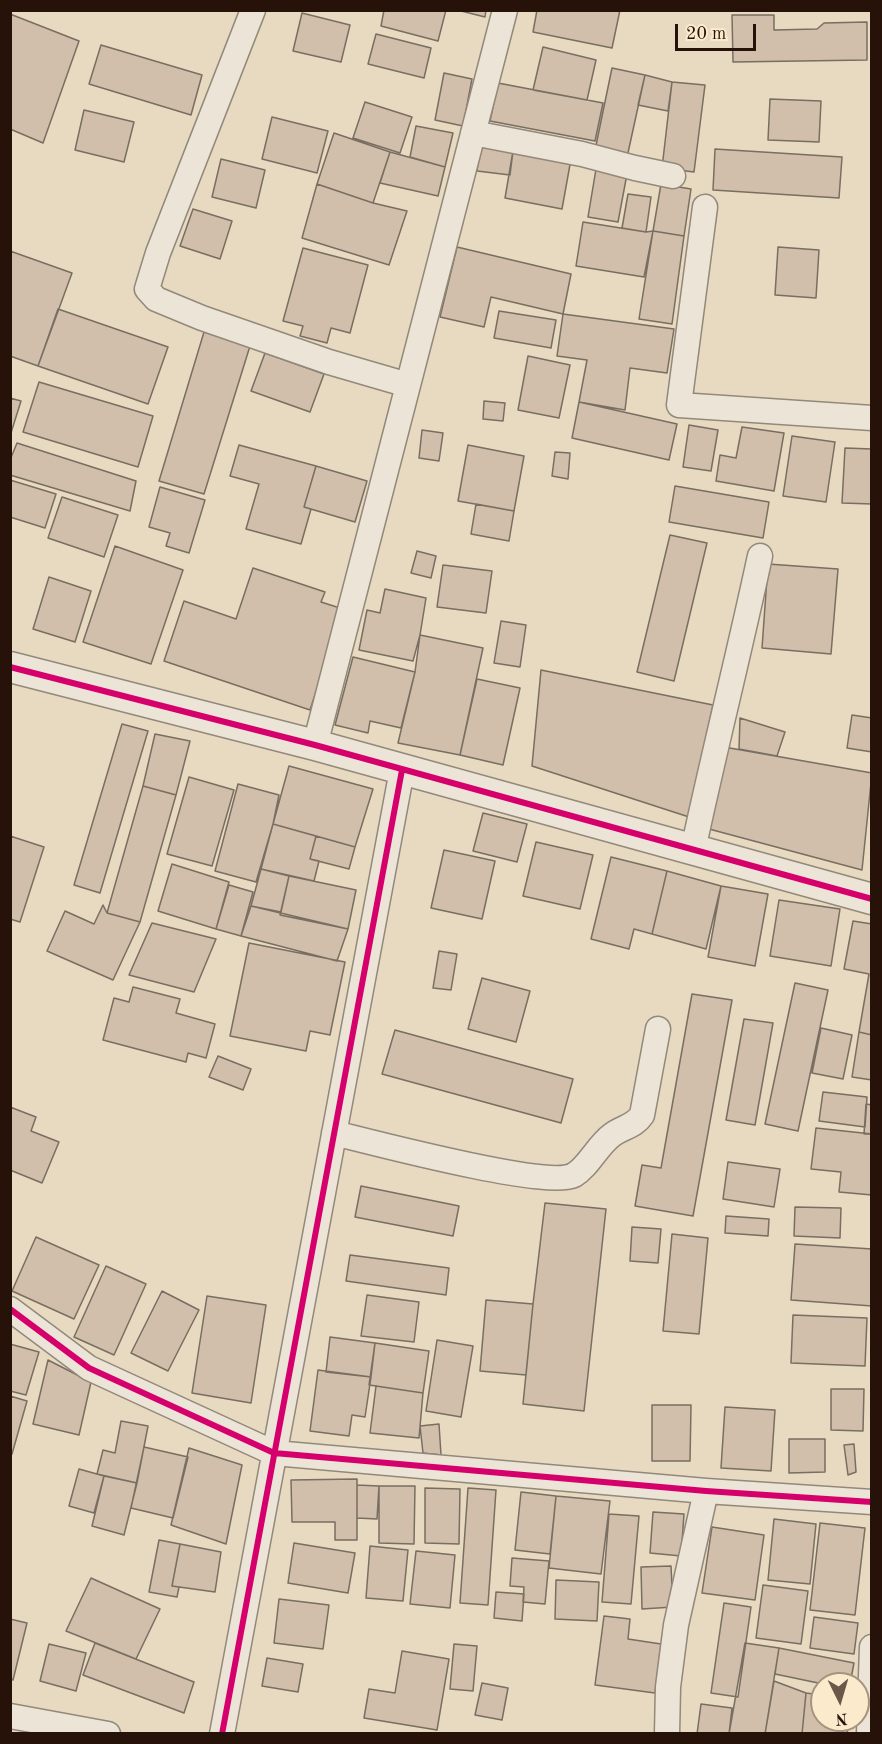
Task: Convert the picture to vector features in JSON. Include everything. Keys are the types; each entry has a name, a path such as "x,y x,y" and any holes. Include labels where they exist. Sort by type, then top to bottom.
{"street":[{"path":"253,10 158,253 147,289 156,299 202,318 328,362 408,385"},
{"path":"315,745 505,10"},
{"path":"473,133 582,154 673,176"},
{"path":"705,207 679,405 872,418"},
{"path":"693,850 760,556"},
{"path":"10,667 315,745 872,899"},
{"path":"222,1734 402,770"},
{"path":"334,1133 515,1174 566,1178 575,1174 612,1134 638,1122 642,1115 658,1029"},
{"path":"10,1309 89,1368 274,1453 706,1491 872,1502"},
{"path":"667,1734 668,1687 676,1625 706,1491"},
{"path":"869,1734 872,1647"},
{"path":"10,1716 108,1734"}],"building":[{"path":"384,10 446,10 438,41 381,26"},
{"path":"457,10 486,10 485,17"},
{"path":"537,10 620,10 612,48 533,32"},
{"path":"302,13 350,25 341,62 293,51"},
{"path":"10,14 79,41 43,143 10,129"},
{"path":"732,15 774,15 774,30 817,29 824,23 867,22 867,60 733,62"},
{"path":"376,34 431,48 424,78 368,64"},
{"path":"101,45 202,75 191,115 89,84"},
{"path":"543,47 596,60 587,100 533,90"},
{"path":"612,68 645,75 626,162 594,155"},
{"path":"444,73 472,79 463,126 435,120"},
{"path":"645,75 672,82 668,111 638,105"},
{"path":"672,82 705,85 694,172 662,168"},
{"path":"498,83 603,103 595,141 490,121"},
{"path":"770,99 821,101 819,142 768,140"},
{"path":"365,102 412,117 400,153 353,138"},
{"path":"84,110 134,122 124,162 75,150"},
{"path":"272,117 328,131 317,173 262,159"},
{"path":"416,126 453,133 445,167 410,157"},
{"path":"334,133 390,152 373,203 317,184"},
{"path":"480,147 513,151 510,175 477,171"},
{"path":"715,149 842,157 839,198 713,190"},
{"path":"513,151 571,159 562,209 505,198"},
{"path":"390,152 445,167 438,196 380,183"},
{"path":"221,159 265,170 256,208 212,197"},
{"path":"596,169 627,174 618,222 588,217"},
{"path":"317,184 373,203 407,211 389,265 302,238"},
{"path":"661,184 691,189 684,236 653,231"},
{"path":"628,194 651,197 646,232 622,228"},
{"path":"193,209 232,221 220,259 180,246"},
{"path":"583,222 646,232 653,231 644,277 576,266"},
{"path":"653,231 684,236 672,324 639,319"},
{"path":"457,247 571,274 563,314 491,297 484,327 440,317"},
{"path":"778,247 819,250 816,298 775,295"},
{"path":"303,248 368,265 350,333 331,328 327,343 300,336 303,326 283,321"},
{"path":"10,251 72,273 38,366 10,356"},
{"path":"58,309 168,347 148,404 38,366"},
{"path":"499,311 556,320 551,348 494,338"},
{"path":"563,314 674,329 667,373 630,368 625,410 579,402 587,360 557,356"},
{"path":"204,332 250,346 204,494 159,481"},
{"path":"265,353 324,374 310,412 251,391"},
{"path":"528,356 570,365 559,418 518,410"},
{"path":"39,382 153,416 138,467 23,432"},
{"path":"10,398 21,401 10,436"},
{"path":"484,401 505,403 503,421 483,419"},
{"path":"579,402 677,424 669,460 572,438"},
{"path":"689,425 718,430 711,471 683,467"},
{"path":"742,427 784,433 774,491 716,481 720,455 736,458"},
{"path":"422,430 443,433 439,461 419,458"},
{"path":"792,436 835,442 826,502 783,496"},
{"path":"17,443 136,481 130,511 10,475 10,460"},
{"path":"239,445 316,466 304,507 311,509 301,544 246,529 259,484 230,476"},
{"path":"468,445 524,456 514,511 458,501"},
{"path":"845,448 872,449 872,504 842,503"},
{"path":"555,452 570,453 568,479 552,476"},
{"path":"316,466 367,481 355,522 304,507"},
{"path":"10,480 56,494 45,528 10,517"},
{"path":"675,486 769,502 763,538 669,522"},
{"path":"160,487 205,500 189,553 166,546 170,533 149,527"},
{"path":"62,497 118,515 104,557 48,538"},
{"path":"476,504 514,511 509,541 471,534"},
{"path":"670,535 707,543 674,681 637,672"},
{"path":"115,546 183,570 151,664 83,642"},
{"path":"417,551 436,556 431,578 411,573"},
{"path":"768,564 838,569 831,654 762,648"},
{"path":"443,565 492,571 486,613 437,607"},
{"path":"253,568 325,592 321,602 343,609 310,710 164,661 184,601 236,619"},
{"path":"49,577 91,591 75,642 33,629"},
{"path":"385,589 426,598 413,661 359,650 367,610 380,613"},
{"path":"501,621 526,625 520,667 494,663"},
{"path":"420,635 483,648 460,755 398,743 415,672"},
{"path":"353,657 415,672 401,728 370,721 368,733 335,725"},
{"path":"541,670 713,705 689,817 532,766"},
{"path":"477,679 520,688 503,765 460,755"},
{"path":"852,715 872,718 872,752 847,748"},
{"path":"740,718 785,732 777,756 739,749"},
{"path":"122,724 148,731 100,893 74,885"},
{"path":"155,734 190,741 176,795 143,786"},
{"path":"724,747 872,773 862,870 709,829"},
{"path":"289,766 373,789 355,847 273,824"},
{"path":"189,777 234,790 212,866 167,854"},
{"path":"238,784 279,795 256,882 215,871"},
{"path":"143,786 176,795 140,922 107,913"},
{"path":"483,813 527,824 517,862 473,851"},
{"path":"273,824 316,836 310,859 319,861 314,881 261,869"},
{"path":"10,836 44,847 20,922 10,919"},
{"path":"316,836 355,847 349,869 310,859"},
{"path":"536,842 593,855 580,909 523,896"},
{"path":"444,850 495,861 482,919 431,908"},
{"path":"611,857 667,871 652,934 634,929 629,949 591,939"},
{"path":"172,864 229,882 216,929 158,911"},
{"path":"261,869 289,876 281,912 251,906"},
{"path":"667,871 721,886 706,949 652,934"},
{"path":"289,876 356,890 348,929 280,915"},
{"path":"229,885 253,892 241,936 216,929"},
{"path":"721,886 768,894 755,966 708,957"},
{"path":"779,900 840,909 831,966 770,956"},
{"path":"103,905 107,913 140,922 113,980 47,951 65,911 94,924"},
{"path":"251,906 348,929 337,961 241,936"},
{"path":"853,921 872,924 872,1035 859,1032 869,974 844,969"},
{"path":"152,923 216,939 194,992 129,975"},
{"path":"249,943 345,962 330,1035 310,1031 306,1051 230,1036"},
{"path":"439,951 457,954 451,990 433,988"},
{"path":"482,978 530,991 516,1042 468,1029"},
{"path":"795,983 828,990 798,1131 765,1124"},
{"path":"133,987 180,999 176,1013 215,1024 206,1058 188,1053 186,1062 103,1040 114,998 129,1002"},
{"path":"692,994 732,1000 693,1216 635,1206 642,1165 661,1168"},
{"path":"744,1019 773,1023 755,1125 726,1120"},
{"path":"821,1028 852,1035 843,1079 812,1073"},
{"path":"395,1030 573,1079 561,1123 382,1074"},
{"path":"859,1032 872,1035 872,1080 852,1077"},
{"path":"218,1056 251,1069 243,1090 209,1077"},
{"path":"823,1092 867,1097 865,1127 819,1121"},
{"path":"866,1104 872,1105 872,1134 864,1134"},
{"path":"10,1107 36,1117 31,1131 59,1142 42,1183 10,1170"},
{"path":"816,1128 872,1134 872,1195 839,1192 841,1172 811,1169"},
{"path":"728,1162 780,1169 774,1207 723,1199"},
{"path":"361,1186 459,1206 453,1236 355,1217"},
{"path":"545,1203 606,1209 584,1411 523,1404"},
{"path":"795,1207 841,1208 840,1238 794,1236"},
{"path":"726,1216 769,1219 768,1236 725,1233"},
{"path":"632,1227 661,1229 658,1263 630,1261"},
{"path":"672,1234 708,1238 699,1334 663,1331"},
{"path":"36,1237 99,1265 74,1319 12,1291"},
{"path":"795,1244 872,1249 872,1306 791,1300"},
{"path":"350,1255 449,1268 446,1295 346,1281"},
{"path":"106,1266 146,1284 114,1355 74,1337"},
{"path":"162,1291 199,1310 168,1371 131,1353"},
{"path":"367,1295 419,1302 414,1342 361,1336"},
{"path":"207,1296 266,1305 251,1403 192,1393"},
{"path":"486,1300 533,1304 526,1375 480,1371"},
{"path":"793,1315 867,1318 865,1366 791,1363"},
{"path":"330,1337 375,1343 371,1377 326,1372"},
{"path":"437,1340 473,1346 461,1417 426,1411"},
{"path":"375,1343 429,1351 423,1393 369,1385"},
{"path":"10,1344 39,1352 26,1395 10,1391"},
{"path":"48,1360 91,1382 79,1435 33,1424"},
{"path":"318,1370 371,1377 365,1417 352,1415 349,1436 310,1431"},
{"path":"376,1386 423,1393 419,1438 370,1433"},
{"path":"831,1389 864,1389 863,1431 831,1430"},
{"path":"10,1396 27,1401 12,1454 10,1454"},
{"path":"652,1405 691,1405 690,1461 652,1461"},
{"path":"725,1407 775,1410 771,1471 721,1468"},
{"path":"121,1421 148,1426 137,1483 97,1474 103,1450 115,1453"},
{"path":"439,1424 441,1455 423,1453 420,1426"},
{"path":"789,1439 825,1439 825,1472 789,1473"},
{"path":"854,1444 856,1472 848,1475 844,1445"},
{"path":"144,1447 188,1457 173,1518 131,1508"},
{"path":"189,1448 242,1465 226,1544 171,1525"},
{"path":"79,1469 104,1476 94,1513 69,1506"},
{"path":"104,1476 137,1483 124,1535 92,1526"},
{"path":"357,1479 357,1540 335,1540 335,1522 292,1522 291,1480"},
{"path":"357,1485 379,1486 377,1519 357,1518"},
{"path":"379,1486 415,1486 414,1544 379,1543"},
{"path":"425,1488 460,1489 459,1544 425,1543"},
{"path":"468,1488 496,1490 488,1605 460,1603"},
{"path":"521,1492 556,1496 550,1554 515,1550"},
{"path":"556,1496 610,1501 601,1574 549,1568"},
{"path":"653,1512 684,1514 681,1556 650,1553"},
{"path":"609,1514 639,1516 631,1604 602,1602"},
{"path":"774,1519 816,1524 810,1584 768,1580"},
{"path":"820,1523 865,1528 855,1615 810,1610"},
{"path":"712,1527 764,1535 755,1600 702,1593"},
{"path":"159,1540 180,1544 172,1586 179,1587 177,1597 149,1592"},
{"path":"294,1543 355,1553 348,1593 288,1583"},
{"path":"180,1544 221,1552 215,1592 172,1586"},
{"path":"370,1546 408,1550 403,1601 366,1598"},
{"path":"416,1551 455,1555 450,1608 410,1604"},
{"path":"512,1558 549,1561 545,1604 523,1602 524,1587 510,1586"},
{"path":"671,1566 673,1607 642,1609 641,1567"},
{"path":"91,1578 160,1609 136,1659 66,1631"},
{"path":"556,1580 599,1582 597,1621 555,1619"},
{"path":"763,1585 808,1591 801,1644 756,1638"},
{"path":"496,1592 524,1594 522,1621 494,1618"},
{"path":"279,1599 329,1605 323,1649 274,1643"},
{"path":"724,1603 751,1607 738,1697 711,1693"},
{"path":"604,1616 630,1619 628,1639 661,1644 655,1693 595,1685"},
{"path":"814,1617 858,1623 854,1654 810,1648"},
{"path":"10,1619 27,1623 13,1680 10,1679"},
{"path":"95,1643 194,1682 184,1713 83,1675"},
{"path":"745,1643 779,1648 765,1734 729,1734"},
{"path":"49,1644 86,1653 76,1691 40,1681"},
{"path":"454,1644 477,1646 473,1691 450,1689"},
{"path":"779,1648 854,1663 852,1672 810,1672 810,1681 775,1674"},
{"path":"402,1651 449,1659 437,1730 364,1718 369,1689 395,1693"},
{"path":"267,1658 303,1664 298,1692 262,1686"},
{"path":"774,1681 806,1693 802,1734 765,1734"},
{"path":"482,1683 508,1688 502,1720 475,1715"},
{"path":"806,1693 810,1694 810,1732 847,1732 847,1734 802,1734"},
{"path":"701,1704 732,1708 729,1734 697,1734"}],"cycle path":[{"path":"10,667 315,745 872,899"},
{"path":"222,1734 402,770"},
{"path":"10,1309 89,1368 274,1453 706,1491 872,1502"}]}
